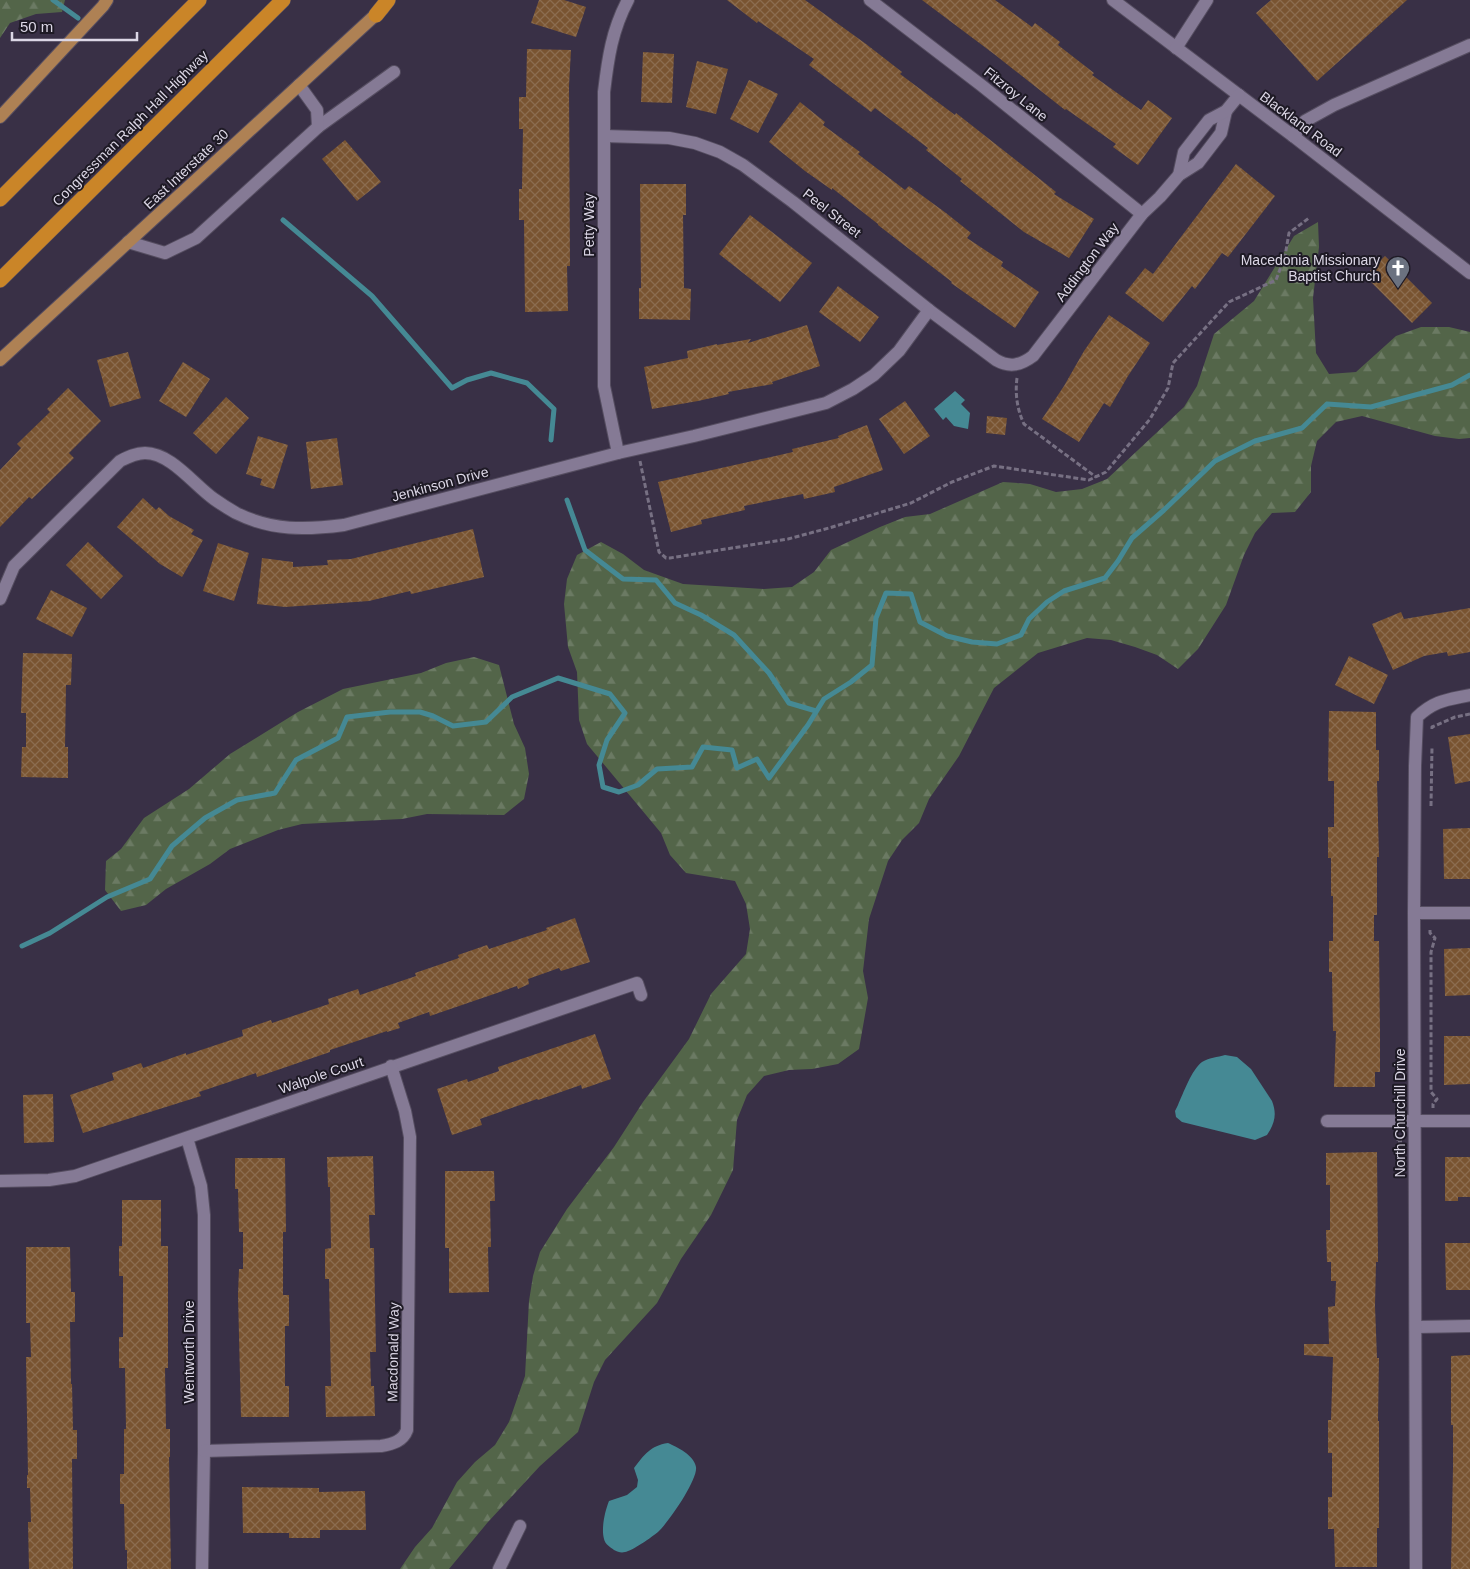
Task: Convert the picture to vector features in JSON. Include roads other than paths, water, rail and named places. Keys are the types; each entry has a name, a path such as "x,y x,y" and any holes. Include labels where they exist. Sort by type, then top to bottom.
{"highway":[{"path":"0,199 199,0"},
{"name":"Congressman Ralph Hall Highway","path":"0,280 283,0"},
{"path":"376,15 390,0"}],"main road":[{"path":"0,117 107,0"},
{"name":"East Interstate 30","path":"0,360 376,15"}],"street":[{"name":"Petty Way","path":"618,453 604,386 604,92 614,30 628,0"},
{"name":"Fitzroy Lane","path":"870,0 981,85 1142,214"},
{"name":"Blackland Road","path":"1113,0 1470,273"},
{"path":"1176,48 1207,0"},
{"path":"1293,136 1305,121 1334,105 1470,45"},
{"path":"128,242 165,253 196,238 318,126 394,72"},
{"path":"299,85 317,110 318,126"},
{"name":"Addington Way","path":"1018,364 1033,356 1043,344 1142,214 1160,197 1178,175 1198,163 1221,133 1226,111 1239,96"},
{"name":"Peel Street","path":"604,136 669,138 695,143 720,152 743,165 793,202 929,310 996,360 1003,364 1018,364"},
{"name":"Jenkinson Drive","path":"0,599 14,566 120,461 132,456 146,453 159,456 171,462 214,499 237,513 260,522 283,528 313,529 344,525 618,453 826,403 853,389 874,375 900,351 929,310"},
{"name":"North Churchill Drive","path":"1416,1569 1414,914 1417,716 1427,707 1447,699 1470,696"},
{"path":"1414,914 1470,913"},
{"name":"Walpole Court","path":"0,1181 50,1180 75,1176 637,983 641,995"},
{"name":"Macdonald Way","path":"204,1450 381,1446 393,1444 406,1434 410,1137 405,1111 392,1066"},
{"path":"1327,1121 1470,1121"},
{"name":"Wentworth Drive","path":"187,1138 201,1186 204,1215 202,1569"},
{"path":"1416,1326 1470,1326"},
{"path":"499,1569 520,1526"}],"waterway":[{"path":"53,0 78,18"},
{"path":"283,220 372,296 452,388 467,380 491,373 527,383 554,409 551,440"},
{"path":"22,946 50,933 107,897 150,879 172,846 205,818 237,800 275,793 296,760 338,738 347,717 390,712 420,712 453,726 486,722 512,697 558,678 610,694 625,713 607,740 599,765 603,787 619,792 638,785 657,769 692,767 703,747 732,750 737,768 757,759 769,778 808,725 824,699 851,682 872,665 876,618 886,593 911,594 920,622 947,636 972,642 997,644 1021,635 1029,619 1047,602 1064,591 1105,578 1132,538 1215,461 1255,441 1302,428 1327,404 1371,407 1452,385 1470,375"},
{"path":"567,500 585,550 623,579 656,580 675,603 701,615 734,635 769,673 789,703 816,711"}],"place":[{"name":"Macedonia Missionary Baptist Church","path":"1398,289"}]}
